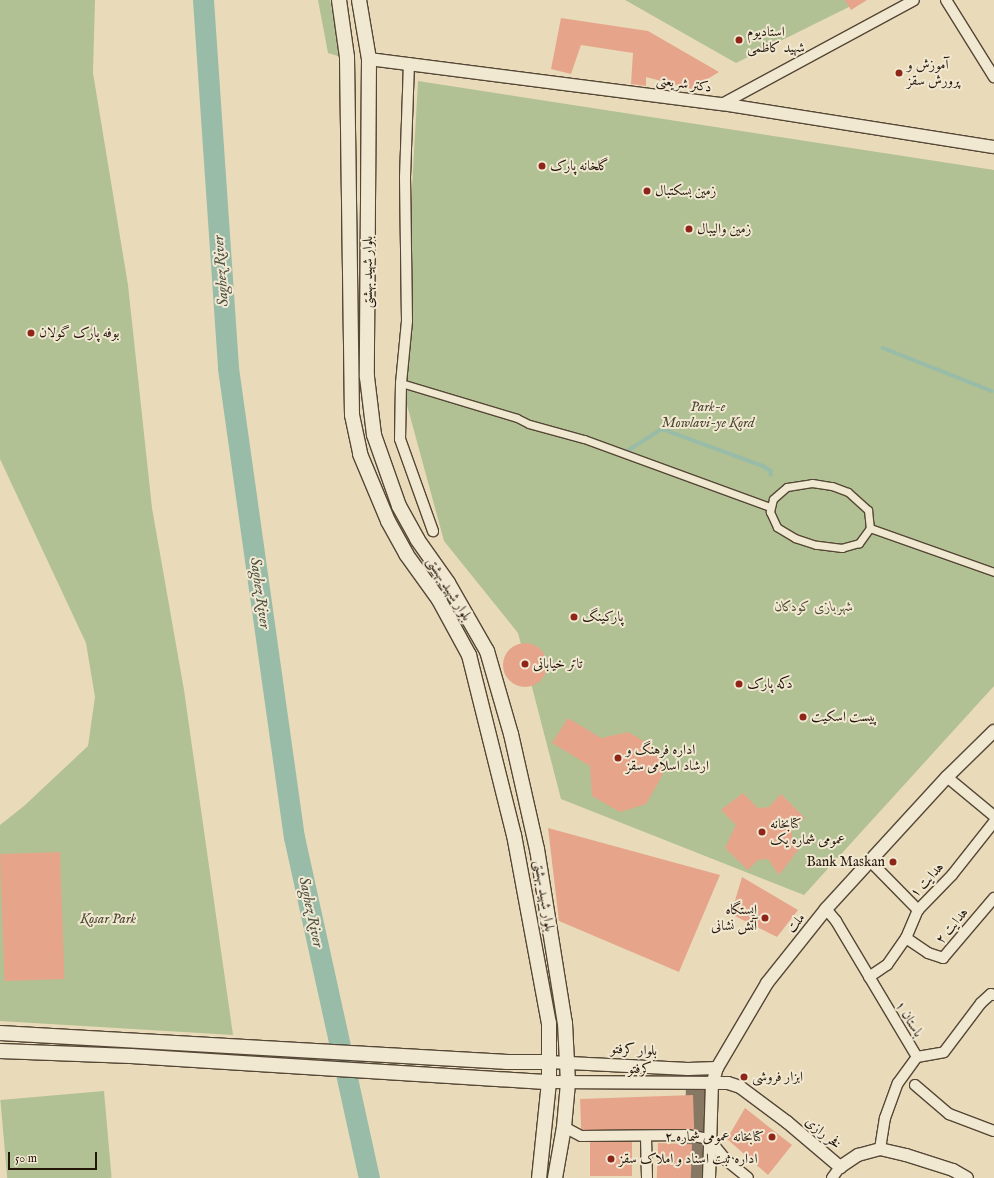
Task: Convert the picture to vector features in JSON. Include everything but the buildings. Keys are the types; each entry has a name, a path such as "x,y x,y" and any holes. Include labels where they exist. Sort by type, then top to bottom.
{"main road":[{"name":"بلوار شهید بهشتی","path":"339,0 347,57 352,415 360,454 388,521 406,554 439,600 469,655 514,834 549,1023 549,1082 540,1178"},
{"name":"بلوار شهید بهشتی","path":"359,0 369,59 367,377 374,434 399,506 418,539 448,583 487,652 511,734 537,849 565,1023 568,1083 564,1127 555,1178"},
{"path":"347,57 369,59"},
{"path":"0,1033 508,1062 549,1062"},
{"path":"0,1052 131,1056 506,1078 549,1082"}],"street":[{"path":"722,104 914,0"},
{"path":"946,0 994,77"},
{"name":"دکتر شریعتی","path":"369,59 722,104 994,147"},
{"path":"409,63 405,178 407,320 401,383 400,439 433,531"},
{"path":"401,383 529,424 584,439 770,507"},
{"path":"812,483 832,486 852,495 864,504 871,518 870,528 859,543 842,548 816,545 795,538 777,527 770,507 773,499 787,487 812,483"},
{"path":"870,528 994,572"},
{"name":"ملت","path":"709,1178 709,1139 712,1085 717,1068 766,983 826,908 947,776 994,731"},
{"path":"947,776 994,816"},
{"name":"هدایت ۱","path":"869,977 887,965 906,938 918,910 952,875 994,822"},
{"path":"870,861 918,910"},
{"name":"هدایت ۲","path":"906,938 928,953 943,958 994,898"},
{"name":"باستان ۱","path":"826,908 917,1057 898,1083 887,1111 880,1149"},
{"path":"917,1057 944,1052 980,1003 994,995"},
{"name":"بلوار کرفتو","path":"549,1062 688,1069 717,1068"},
{"name":"کرفتو","path":"549,1082 712,1085"},
{"name":"فخر رازی","path":"712,1085 728,1083 740,1087 840,1167 858,1155 880,1149"},
{"path":"915,1085 949,1114 994,1131"},
{"path":"564,1127 581,1136 646,1137 687,1135 709,1139 726,1160 748,1178"},
{"path":"646,1137 646,1178"},
{"path":"880,1149 926,1162 967,1178"},
{"path":"832,1178 840,1167"}],"green space":[{"name":"Kosar Park","path":"0,0 95,0 93,73 128,285 152,508 184,690 233,1035 0,1021 0,825 24,806 88,746 95,697 86,643 0,459"},
{"path":"318,0 330,0 341,57 328,53"},
{"name":"استادیوم شهید کاظمی","path":"625,0 863,0 736,63"},
{"name":"Park-e Mowlavi-ye Kord","path":"418,81 994,170 994,686 804,895 561,799 518,633 444,541 401,383"},
{"path":"104,1091 112,1178 7,1178 0,1100"}],"waterway":[{"name":"Saghez River","path":"203,0 228,368 294,837 369,1178"},
{"path":"883,348 992,391"},
{"path":"624,453 662,429 763,466 771,471 771,475"}],"taxiway":[{"path":"700,1178 702,1085"}],"place":[{"name":"استادیوم شهید کاظمی","path":"739,40"},
{"name":"آموزش و پرورش سقز","path":"899,73"},
{"name":"گلخانه پارک","path":"542,166"},
{"name":"زمین بسکتبال","path":"647,191"},
{"name":"زمین والیبال","path":"689,229"},
{"name":"بوفه پارک گولان","path":"31,333"},
{"name":"پارکینگ","path":"574,617"},
{"name":"تاتر خیابانی","path":"525,664"},
{"name":"دکه پارک","path":"739,684"},
{"name":"پیست اسکیت","path":"803,717"},
{"name":"اداره فرهنگ و ارشاد اسلامی سقز","path":"618,758"},
{"name":"کتابخانه عمومی شماره یک","path":"762,832"},
{"name":"Bank Maskan","path":"893,862"},
{"name":"ایستگاه آتش نشانی","path":"765,918"},
{"name":"ابزار فروشی","path":"744,1077"},
{"name":"کتابخانه عمومی شماره ۲","path":"772,1137"},
{"name":"اداره ثبت اسناد و املاک سقز","path":"611,1159"}],"park label":[{"name":"شهربازی کودکان","path":"814,607"}]}
